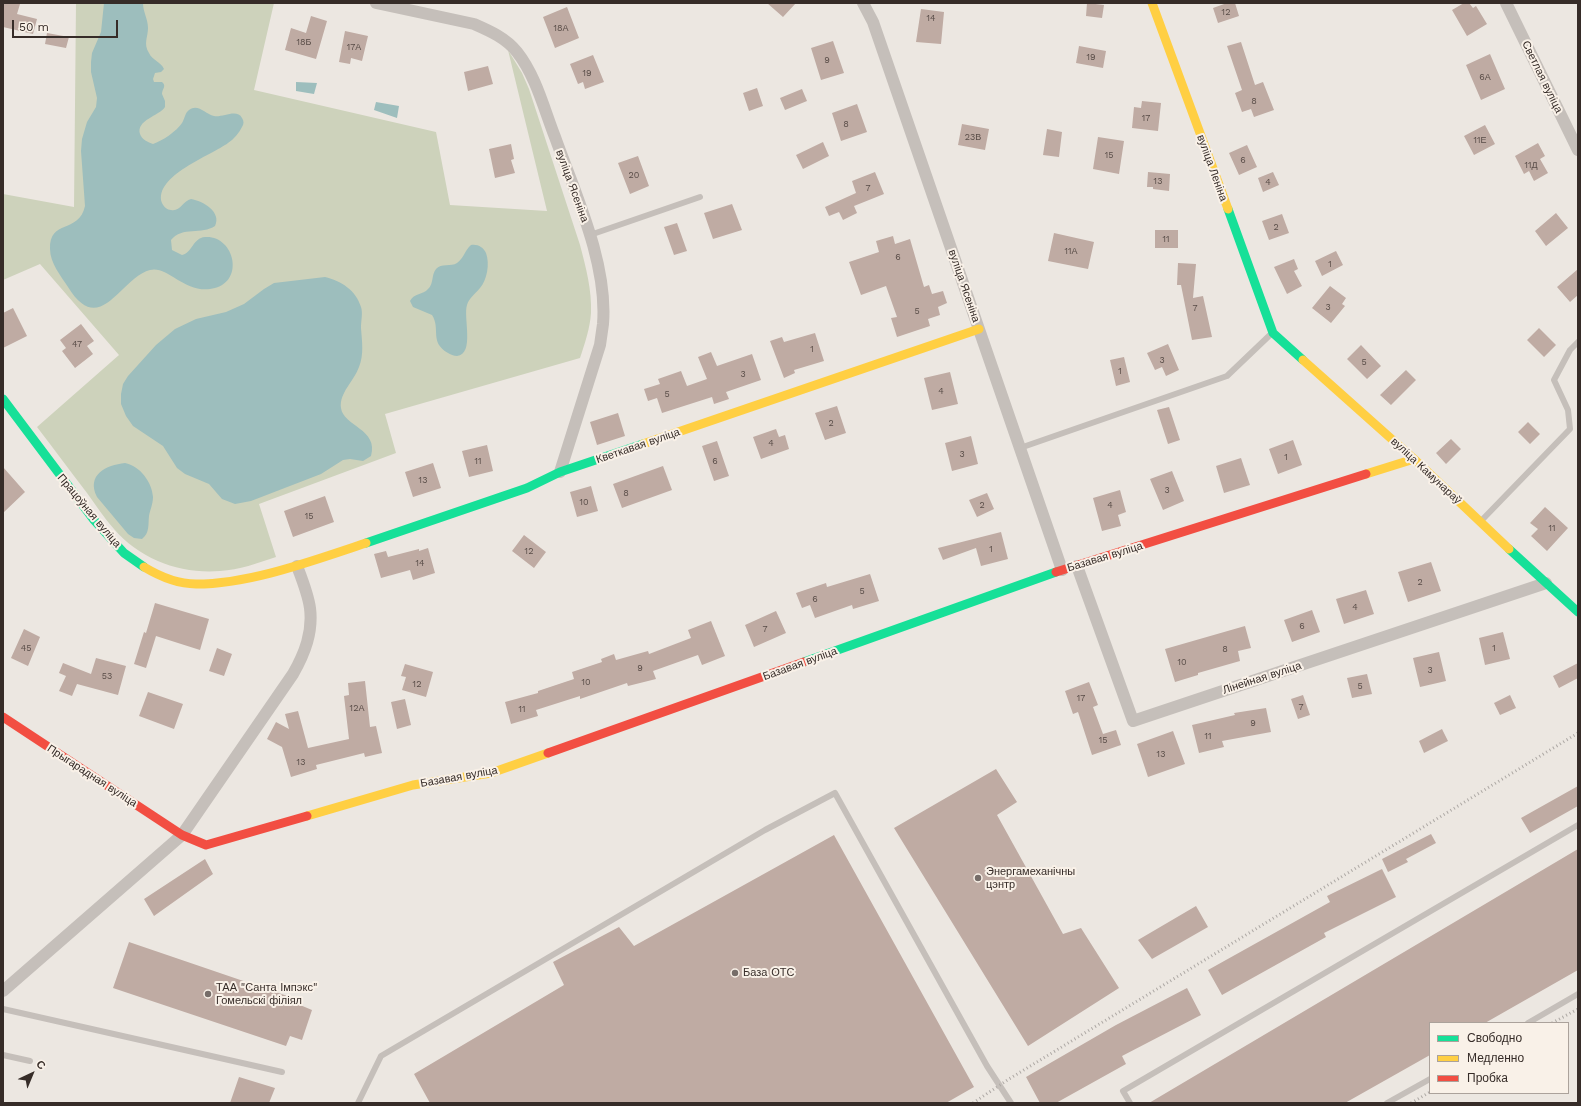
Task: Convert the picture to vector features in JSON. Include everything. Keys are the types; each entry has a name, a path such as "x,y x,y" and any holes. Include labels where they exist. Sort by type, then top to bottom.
{"street":[{"name":"вуліца Ясеніна","path":"376,3 474,24 490,30 504,39 517,51 535,84 590,235 600,277 603,299 603,324 594,365 560,472"},
{"name":"вуліца Ясеніна","path":"863,3 873,22 1062,570"},
{"name":"вуліца Леніна","path":"1152,3 1272,333"},
{"name":"Светлая вуліца","path":"1506,3 1578,150"},
{"name":"Кветкавая вуліца","path":"298,566 527,488 560,472 979,329"},
{"name":"вуліца Камунараў","path":"1272,333 1414,459 1578,612"},
{"name":"Працоўная вуліца","path":"3,399 94,520 114,543 138,564 155,574 174,580 195,584 233,581 298,566"},
{"name":"Базавая вуліца","path":"182,834 206,845 413,785 491,773 1062,570 1414,459"},
{"path":"3,991 182,834 293,674 302,658 308,640 311,622 310,607 298,566"},
{"name":"Лінейная вуліца","path":"1077,566 1133,720 1546,583"},
{"name":"Прыгарадная вуліца","path":"3,716 182,834"}],"lane":[{"path":"590,235 700,197"},
{"path":"1020,448 1227,376 1272,333"},
{"path":"1480,522 1570,429 1568,410 1554,380 1570,350 1578,342"},
{"path":"358,1103 381,1056 765,830 835,793 987,1066 1011,1103"},
{"path":"1130,1103 1124,1091 1578,825"},
{"path":"1530,1022 1578,994"},
{"path":"3,1008 282,1072"},
{"path":"3,1055 30,1061"},
{"path":"1387,1103 1429,1080"}],"green space":[{"path":"76,3 274,3 254,90 436,132 450,205 547,211 508,50 522,73 529,89 580,245 590,287 591,313 580,358 385,414 396,453 259,504 276,557 234,569 205,571 190,570 162,563 136,549 110,525 37,427 119,355 40,264 3,280 3,194 74,207"}],"water":[{"path":"104,3 143,3 148,25 146,47 150,55 164,69 161,72 155,73 153,79 154,82 162,82 164,85 162,94 165,101 165,107 141,125 140,129 141,136 147,142 153,144 157,143 173,132 180,126 189,110 192,108 198,108 214,116 237,114 240,115 244,122 241,129 232,140 175,175 166,184 162,193 162,203 168,209 177,209 191,199 201,202 214,212 216,216 215,226 210,229 181,233 171,240 172,250 182,255 185,254 201,238 215,238 223,243 229,250 233,268 230,276 224,283 215,288 195,288 186,285 164,272 150,270 139,275 110,301 100,307 90,307 79,302 59,274 50,254 51,240 54,234 77,220 82,215 85,206 81,151 82,139 87,122 96,107 97,98 91,72 91,62 92,53 101,32"},
{"path":"296,82 317,83 314,94 296,91"},
{"path":"376,102 399,106 397,118 374,110"},
{"path":"471,245 478,246 485,251 488,262 487,272 482,285 467,305 466,349 462,354 456,356 442,349 439,344 437,340 436,325 432,315 413,307 410,301 412,298 426,291 430,287 433,274 438,267 457,263"},
{"path":"325,277 337,281 352,291 361,307 362,357 357,372 344,392 341,408 343,414 366,434 370,440 372,447 371,456 363,461 350,459 343,460 321,474 251,501 235,504 222,499 209,484 185,474 177,468 163,446 133,426 126,416 121,404 123,384 128,376 156,345 175,329 196,319 226,312 244,304 274,283"},
{"path":"125,463 136,467 140,471 148,480 152,491 153,500 148,528 145,537 142,539 134,538 128,534 97,497 94,489 96,477 100,472 111,466"}],"building":[{"path":"3,3 20,4 17,14 37,19 33,34 3,27"},
{"path":"767,3 796,3 783,17"},
{"path":"1087,3 1104,5 1102,18 1086,16"},
{"path":"1227,3 1235,3 1239,16 1218,23 1213,8"},
{"path":"1464,3 1469,3 1473,8 1476,6 1487,24 1467,36 1452,10"},
{"path":"567,7 579,38 555,48 543,17"},
{"path":"921,9 944,12 941,44 916,42"},
{"path":"311,16 327,21 316,59 285,50 291,28 306,33"},
{"path":"345,31 368,36 362,61 351,58 350,64 339,62"},
{"path":"47,33 69,37 66,48 45,44"},
{"path":"833,41 844,73 821,80 811,48"},
{"path":"1241,42 1255,85 1263,82 1274,110 1254,117 1251,109 1242,112 1235,93 1242,90 1227,46"},
{"path":"1079,46 1106,51 1103,68 1076,63"},
{"path":"1490,54 1505,89 1481,100 1466,65"},
{"path":"593,55 604,82 585,89 583,82 578,84 570,64"},
{"path":"488,66 493,84 468,91 464,72"},
{"path":"757,88 763,106 749,111 743,93"},
{"path":"802,89 807,101 785,110 780,98"},
{"path":"1142,101 1161,103 1158,131 1132,128 1134,107 1141,108"},
{"path":"857,104 867,132 841,141 832,113"},
{"path":"962,124 989,129 985,150 958,145"},
{"path":"1485,125 1495,144 1474,155 1464,136"},
{"path":"1047,129 1062,132 1059,157 1043,155"},
{"path":"1098,137 1124,141 1119,174 1093,169"},
{"path":"823,142 829,156 803,169 796,155"},
{"path":"1538,143 1545,156 1540,159 1548,173 1534,181 1529,171 1524,174 1515,156"},
{"path":"511,144 514,159 511,160 515,173 495,178 489,149"},
{"path":"1247,145 1257,167 1239,175 1229,153"},
{"path":"638,156 649,186 630,194 618,163"},
{"path":"875,172 884,194 854,206 857,213 843,220 839,212 829,216 825,207 856,193 852,181"},
{"path":"1148,172 1170,174 1169,191 1147,187"},
{"path":"1273,172 1279,185 1263,192 1258,178"},
{"path":"732,204 742,230 713,239 704,213"},
{"path":"1556,213 1568,228 1546,246 1535,231"},
{"path":"1282,214 1289,233 1269,240 1262,221"},
{"path":"677,223 687,251 674,255 664,227"},
{"path":"1155,230 1178,230 1178,248 1155,248"},
{"path":"1054,233 1094,242 1088,269 1048,261"},
{"path":"893,236 895,244 910,239 924,287 929,285 932,294 943,291 947,303 938,307 940,315 928,319 930,326 897,337 891,318 897,317 886,286 861,295 849,262 879,252 876,241"},
{"path":"1336,251 1343,265 1322,276 1315,261"},
{"path":"1294,259 1298,269 1294,271 1302,286 1287,294 1274,267"},
{"path":"1178,263 1196,264 1193,298 1203,296 1212,337 1192,340 1181,285 1177,285"},
{"path":"1578,269 1578,295 1570,302 1557,287"},
{"path":"1330,286 1346,298 1342,304 1345,306 1331,323 1312,308"},
{"path":"13,308 27,336 3,348 3,313"},
{"path":"81,324 94,341 87,346 93,354 75,368 62,351 66,348 60,340"},
{"path":"1539,328 1556,345 1544,357 1527,340"},
{"path":"815,333 824,361 794,370 795,373 784,378 770,341 782,337 784,342"},
{"path":"1168,344 1179,370 1166,376 1162,367 1155,370 1147,353"},
{"path":"1361,345 1381,366 1367,379 1347,359"},
{"path":"711,352 717,366 752,354 761,380 726,392 729,399 714,404 712,397 662,413 657,398 648,401 644,389 660,384 658,379 681,371 687,386 707,379 698,357"},
{"path":"1124,357 1130,382 1116,386 1110,360"},
{"path":"1406,370 1416,380 1391,405 1380,395"},
{"path":"950,372 958,404 932,410 924,378"},
{"path":"837,406 846,433 825,440 815,413"},
{"path":"1169,407 1180,440 1168,444 1157,410"},
{"path":"618,413 625,436 597,445 590,422"},
{"path":"1528,422 1540,434 1530,444 1518,432"},
{"path":"776,429 779,437 785,435 789,449 761,459 753,437"},
{"path":"971,436 978,464 952,471 945,443"},
{"path":"1451,439 1461,449 1446,464 1436,453"},
{"path":"1293,440 1302,465 1278,474 1269,449"},
{"path":"717,441 729,476 714,481 702,446"},
{"path":"487,445 493,471 469,477 462,451"},
{"path":"1241,458 1250,485 1224,493 1216,466"},
{"path":"433,463 441,488 413,497 405,472"},
{"path":"663,466 672,490 622,508 613,484"},
{"path":"3,467 25,492 3,513"},
{"path":"1172,471 1184,501 1163,510 1150,479"},
{"path":"591,486 598,511 577,517 570,492"},
{"path":"1120,490 1126,512 1118,515 1121,526 1102,531 1093,498"},
{"path":"987,493 994,509 977,517 969,500"},
{"path":"325,496 334,522 293,537 284,511"},
{"path":"1545,507 1568,528 1547,551 1531,536 1538,529 1530,523"},
{"path":"1001,532 1008,559 981,566 976,548 943,560 938,548"},
{"path":"524,535 546,552 534,568 512,551"},
{"path":"428,548 435,573 413,580 410,570 381,578 374,554 386,551 388,557"},
{"path":"1431,562 1441,591 1408,602 1398,572"},
{"path":"870,574 879,601 853,609 852,605 815,618 810,605 802,608 796,593 826,583 827,587"},
{"path":"1366,590 1374,614 1344,624 1336,599"},
{"path":"155,603 209,619 200,650 156,636 146,668 134,664 144,632 146,633"},
{"path":"1312,610 1320,632 1292,642 1284,620"},
{"path":"776,611 786,633 754,647 745,625"},
{"path":"711,621 725,656 702,665 698,655 653,671 656,679 628,686 627,683 580,699 580,696 536,710 538,716 511,724 505,702 538,693 538,691 574,679 572,672 602,662 601,659 614,654 616,660 648,651 649,654 691,638 688,630"},
{"path":"1245,626 1251,648 1238,651 1240,661 1198,673 1198,675 1175,682 1165,649"},
{"path":"24,629 40,637 28,666 11,658"},
{"path":"1503,632 1510,659 1485,665 1479,638"},
{"path":"217,648 232,654 224,676 209,671"},
{"path":"1439,652 1446,681 1420,687 1413,658"},
{"path":"96,658 126,666 118,695 77,684 72,696 59,691 66,676 59,673 63,663 91,674"},
{"path":"1578,663 1578,678 1559,688 1553,676"},
{"path":"405,664 433,672 426,697 402,690 406,677 401,676"},
{"path":"1367,674 1372,694 1352,698 1347,678"},
{"path":"365,681 370,727 376,726 382,753 365,757 364,753 316,765 317,769 291,777 282,747 267,739 276,722 289,729 285,714 298,711 308,748 349,739 344,696 349,695 348,683"},
{"path":"1089,682 1098,705 1093,707 1103,734 1116,730 1121,745 1092,755 1078,712 1073,714 1065,691"},
{"path":"148,692 183,704 174,729 139,716"},
{"path":"1303,695 1310,715 1298,719 1291,699"},
{"path":"1510,695 1516,708 1500,715 1494,703"},
{"path":"405,699 411,725 397,729 391,702"},
{"path":"1266,708 1271,732 1222,741 1224,747 1199,753 1192,725 1235,715 1234,713"},
{"path":"1442,729 1448,741 1424,753 1419,741"},
{"path":"1173,731 1185,764 1148,777 1137,744"},
{"name":"Энергамеханічны цэнтр","path":"996,769 1017,802 997,815 1063,934 1081,928 1119,988 1028,1046 894,828"},
{"path":"1578,786 1578,806 1530,833 1521,818"},
{"path":"1431,834 1436,843 1406,859 1408,862 1388,872 1382,859"},
{"name":"База ОТС","path":"834,835 974,1087 946,1103 430,1103 414,1074 564,985 553,962 619,927 634,946"},
{"path":"1578,849 1578,970 1487,1022 1429,1022 1429,1056 1345,1103 1149,1103"},
{"path":"205,859 213,874 154,916 144,899"},
{"path":"1382,869 1396,897 1324,933 1326,937 1222,995 1208,970 1330,902 1327,896"},
{"path":"1196,906 1208,927 1152,959 1138,940"},
{"name":"ТАА \"Санта Імпэкс\" Гомельскі філіял","path":"129,942 302,1001 300,1005 312,1010 302,1040 290,1036 286,1046 113,988"},
{"path":"1187,988 1201,1015 1122,1056 1126,1064 1056,1103 1040,1103 1026,1077 1116,1025"},
{"path":"239,1077 275,1088 269,1103 230,1103"}],"railway":[{"path":"973,1103 1009,1079 1578,733"},
{"path":"1554,1022 1578,1009"},
{"path":"1411,1103 1429,1093"}],"traffic: fast":[{"path":"1228,209 1273,333 1303,360"},
{"path":"3,399 94,520 124,553 144,567"},
{"path":"366,543 527,488 560,472 643,444"},
{"path":"1509,549 1578,612"},
{"path":"804,662 1056,572"}],"traffic: slow":[{"path":"1152,3 1228,209"},
{"path":"643,444 979,329"},
{"path":"1303,360 1414,459 1509,549"},
{"path":"1366,474 1414,459"},
{"path":"144,567 162,576 182,583 217,583 260,576 366,543"},
{"path":"307,816 413,785 491,773 548,753"}],"traffic: jam":[{"path":"1056,572 1366,474"},
{"path":"548,753 804,662"},
{"path":"3,717 182,835 206,845 307,816"}],"place":[{"name":"Энергамеханічны цэнтр","path":"978,878"},
{"name":"База ОТС","path":"735,973"},
{"name":"ТАА \"Санта Імпэкс\" Гомельскі філіял","path":"208,994"}]}
